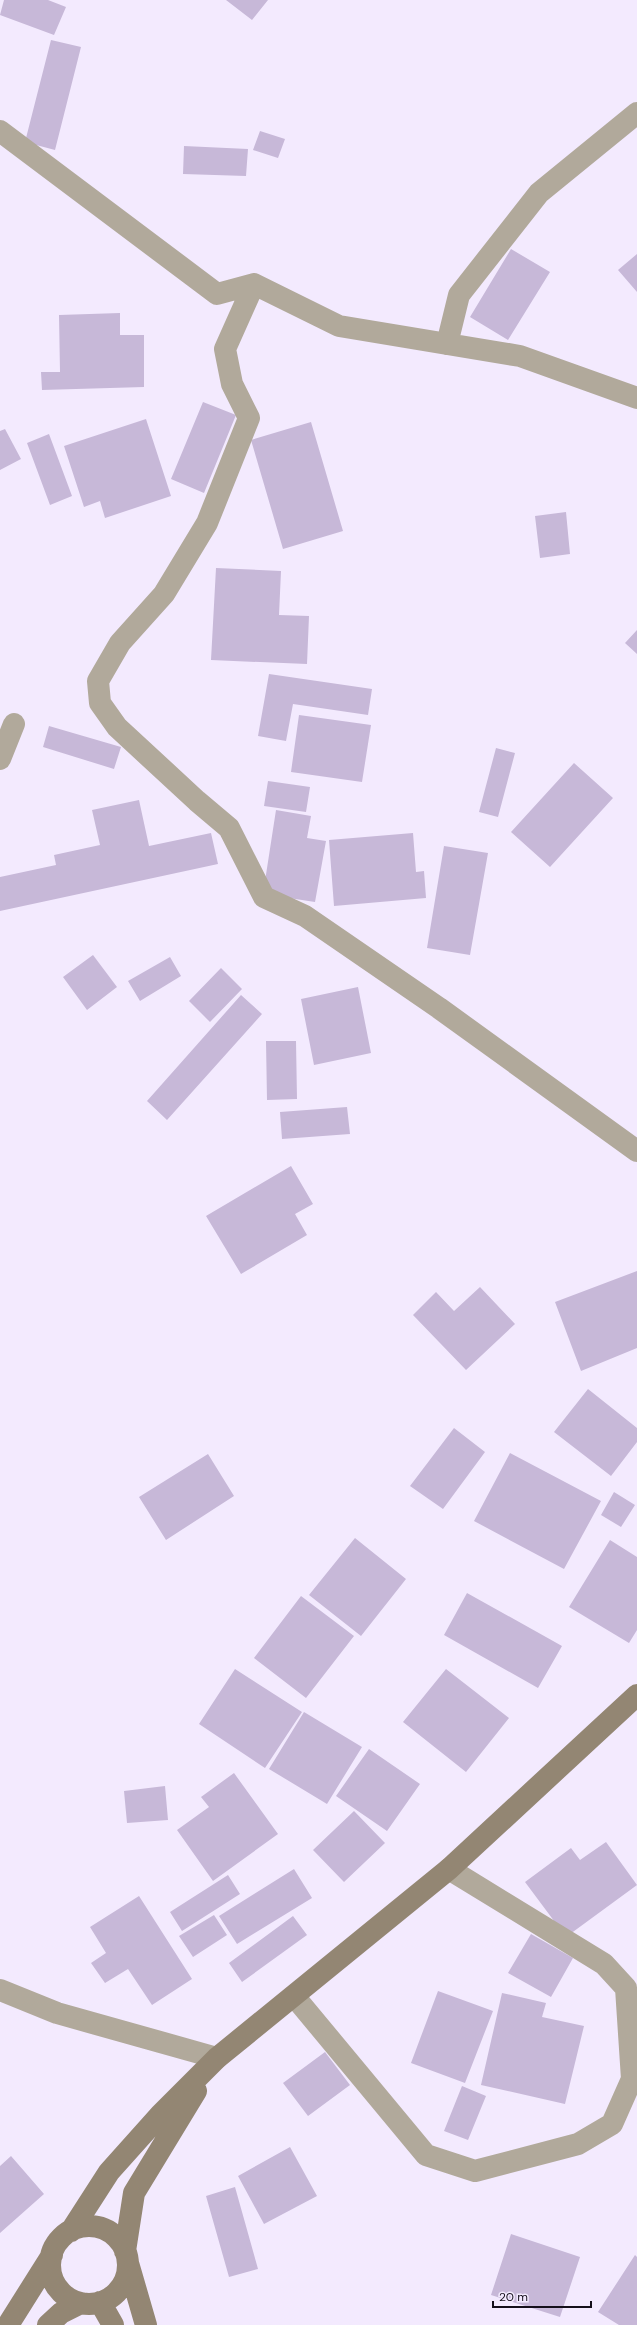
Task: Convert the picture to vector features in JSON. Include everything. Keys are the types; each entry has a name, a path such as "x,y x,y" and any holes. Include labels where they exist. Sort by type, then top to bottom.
{"main road":[{"path":"70,2231 109,2172 160,2115 217,2058 449,1869 637,1695"},
{"path":"48,2325 61,2313 112,2297 121,2287 127,2275 127,2256 134,2193 217,2058"},
{"path":"8,2325 62,2237 70,2231 83,2226 96,2227 109,2231 119,2239 127,2256 146,2325"},
{"path":"52,2254 50,2267 53,2279 59,2290 69,2299 90,2303 113,2325"}],"street":[{"path":"446,344 459,295 539,193 637,113"},
{"path":"0,131 217,294 254,284 339,326 520,356 637,398"},
{"path":"254,284 225,349 232,384 250,418 207,523 164,594 120,643 98,681 100,703 117,727 197,801 230,828 264,897 311,921 439,1008 637,1151"},
{"path":"0,759 14,724"},
{"path":"294,1996 426,2155 475,2171 578,2144 612,2124 632,2079 626,1988 604,1964 449,1869"},
{"path":"0,1990 57,2013 217,2058"}],"building":[{"path":"4,0 48,0 66,7 54,35 0,15"},
{"path":"226,0 268,0 252,20"},
{"path":"51,40 81,47 55,150 25,142"},
{"path":"260,131 285,139 278,158 253,150"},
{"path":"184,146 248,149 246,176 183,174"},
{"path":"511,249 550,272 508,340 470,317"},
{"path":"637,254 637,292 618,270"},
{"path":"120,313 120,335 144,335 144,387 42,390 41,372 60,372 59,315"},
{"path":"203,402 236,415 204,493 171,479"},
{"path":"146,419 171,496 105,518 100,501 84,507 64,446"},
{"path":"311,422 343,531 283,549 251,440"},
{"path":"5,429 21,459 0,470 0,431"},
{"path":"49,434 72,496 50,505 27,443"},
{"path":"566,512 570,554 540,558 535,516"},
{"path":"216,568 281,571 279,615 309,616 307,664 211,660"},
{"path":"637,630 637,654 625,643"},
{"path":"269,674 372,689 368,715 293,704 286,741 258,736"},
{"path":"299,715 371,725 362,782 291,772"},
{"path":"49,726 121,747 114,769 43,747"},
{"path":"496,748 515,753 498,817 479,812"},
{"path":"574,763 613,798 550,867 511,832"},
{"path":"268,781 310,787 306,812 264,806"},
{"path":"139,800 149,846 211,833 218,864 0,911 0,877 56,865 54,855 100,845 92,810"},
{"path":"276,810 311,816 307,838 326,841 315,902 263,894"},
{"path":"413,833 416,872 424,871 426,898 334,906 329,840"},
{"path":"444,846 488,853 470,955 427,948"},
{"path":"93,955 117,987 87,1010 63,977"},
{"path":"170,957 181,976 140,1001 128,981"},
{"path":"221,968 242,989 210,1022 189,1001"},
{"path":"358,987 371,1053 314,1065 301,999"},
{"path":"241,995 262,1014 167,1120 147,1101"},
{"path":"266,1041 296,1041 297,1099 267,1100"},
{"path":"347,1107 350,1134 282,1139 280,1112"},
{"path":"291,1166 313,1204 295,1214 307,1235 241,1274 206,1216"},
{"path":"637,1271 637,1348 581,1371 555,1302"},
{"path":"480,1287 515,1324 466,1370 413,1315 436,1292 454,1311"},
{"path":"588,1389 637,1428 637,1442 611,1476 554,1432"},
{"path":"454,1428 485,1452 443,1509 410,1486"},
{"path":"510,1453 601,1501 564,1569 474,1521"},
{"path":"208,1454 234,1496 166,1540 139,1497"},
{"path":"614,1492 635,1505 621,1527 601,1515"},
{"path":"355,1538 406,1579 361,1636 309,1595"},
{"path":"610,1540 637,1557 637,1630 629,1643 569,1607"},
{"path":"467,1593 562,1646 538,1688 444,1635"},
{"path":"301,1596 354,1636 306,1698 254,1658"},
{"path":"235,1669 302,1712 265,1768 199,1724"},
{"path":"446,1669 509,1718 466,1772 403,1722"},
{"path":"304,1712 362,1747 327,1804 269,1769"},
{"path":"369,1749 420,1784 387,1831 336,1796"},
{"path":"234,1773 278,1834 213,1881 177,1830 209,1807 201,1797"},
{"path":"165,1786 168,1820 127,1823 124,1791"},
{"path":"354,1811 385,1843 344,1882 313,1850"},
{"path":"606,1842 637,1885 566,1937 525,1882 571,1848 580,1860"},
{"path":"294,1869 312,1898 237,1944 219,1916"},
{"path":"228,1875 240,1894 182,1931 170,1912"},
{"path":"139,1896 192,1979 152,2005 128,1969 105,1983 91,1963 106,1953 90,1927"},
{"path":"214,1915 227,1935 193,1957 179,1936"},
{"path":"293,1916 307,1935 242,1982 229,1963"},
{"path":"531,1934 573,1958 551,1997 508,1973"},
{"path":"438,1991 493,2011 465,2083 411,2063"},
{"path":"502,1993 546,2003 542,2017 584,2026 565,2104 481,2085"},
{"path":"325,2052 350,2085 308,2116 283,2083"},
{"path":"462,2086 486,2096 468,2140 444,2131"},
{"path":"290,2147 317,2196 264,2224 238,2176"},
{"path":"11,2156 44,2194 0,2233 0,2166"},
{"path":"235,2187 258,2269 229,2277 206,2196"},
{"path":"511,2234 580,2257 560,2317 491,2295"},
{"path":"635,2255 637,2257 637,2325 619,2325 598,2312"}]}
